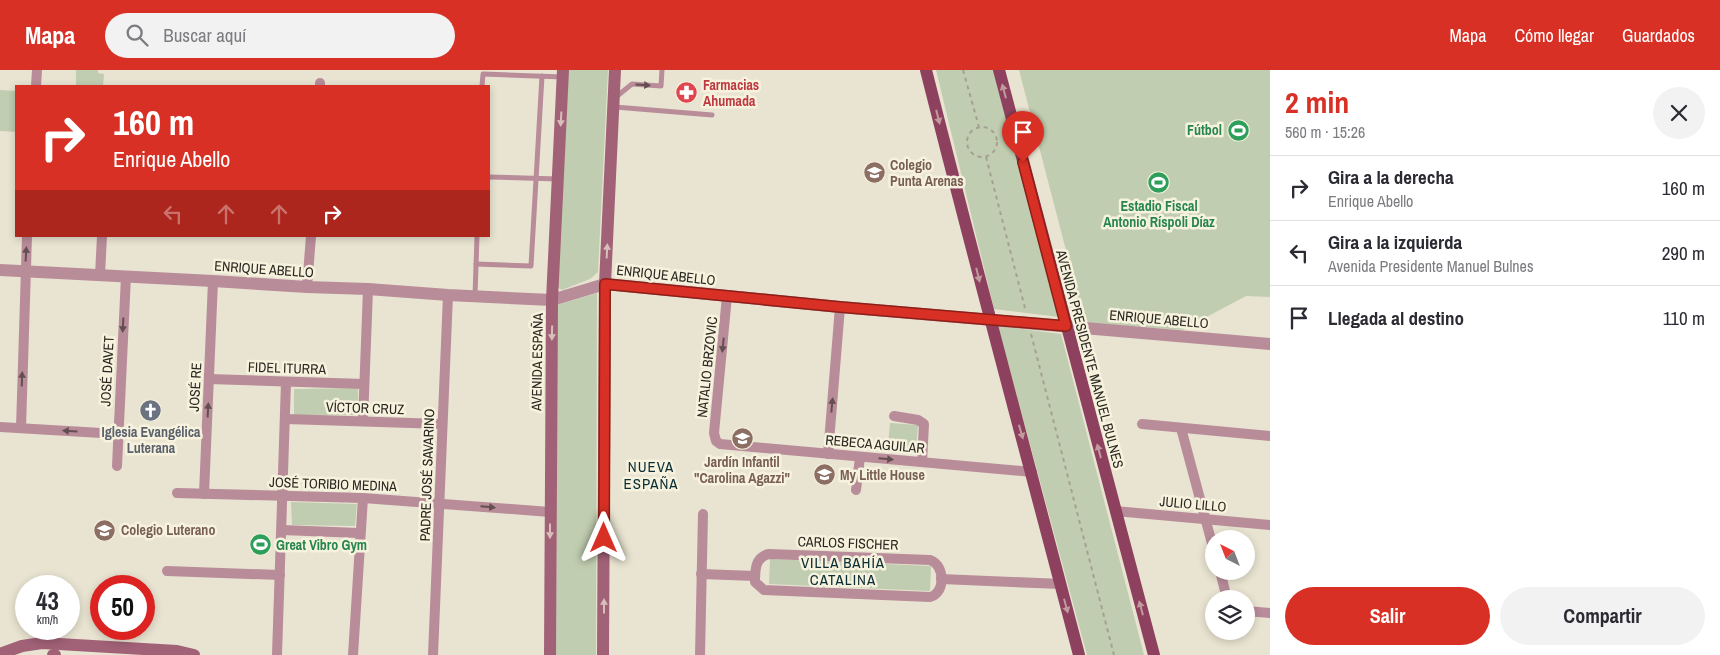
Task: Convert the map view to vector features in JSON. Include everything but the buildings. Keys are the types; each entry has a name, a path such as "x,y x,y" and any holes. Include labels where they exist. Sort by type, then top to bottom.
{"main road":[{"path":"603,655 605,284 615,70"},
{"path":"926,70 1079,655"},
{"name":"AVENIDA PRESIDENTE MANUEL BULNES","path":"999,70 1114,510 1154,655"},
{"name":"AVENIDA ESPAÑA","path":"550,655 552,300 563,74"},
{"path":"0,654 22,646 42,643 177,651 194,655"}],"street":[{"path":"36,70 36,85"},
{"path":"21,428 28,237"},
{"path":"100,275 102,237"},
{"path":"307,287 311,237"},
{"name":"ENRIQUE ABELLO","path":"0,270 552,300 605,284 840,307 1270,344"},
{"name":"JOSÉ DAVET","path":"117,466 126,276"},
{"name":"JOSÉ RE","path":"204,494 213,281"},
{"path":"363,421 368,289"},
{"name":"PADRE JOSÉ SAVARINO","path":"433,655 448,295"},
{"name":"NATALIO BRZOVIC","path":"716,440 714,433 727,296"},
{"path":"828,454 840,307"},
{"name":"FIDEL ITURRA","path":"209,379 364,384"},
{"path":"277,655 284,496 286,382"},
{"path":"894,416 918,420 924,424 922,462"},
{"name":"VÍCTOR CRUZ","path":"286,419 442,424"},
{"path":"1142,424 1270,436"},
{"path":"0,427 118,434"},
{"path":"1181,428 1207,530"},
{"name":"REBECA AGUILAR","path":"716,440 723,444 1032,472"},
{"path":"856,490 860,457"},
{"name":"JOSÉ TORIBIO MEDINA","path":"177,493 362,498 550,512"},
{"path":"354,655 362,498"},
{"name":"JULIO LILLO","path":"1114,510 1270,525"},
{"path":"700,655 703,514"},
{"path":"282,530 359,533"},
{"name":"CARLOS FISCHER","path":"755,576 758,560 762,556 769,554 930,560 935,562 940,568 941,579"},
{"path":"167,571 280,575"},
{"path":"702,574 755,576 757,584 761,589 767,590 930,597 939,592 941,579 1061,584"},
{"path":"1255,612 1270,613"}],"lane":[{"path":"613,103 632,84 661,86 662,70"},
{"path":"482,85 483,74 542,76 563,74"},
{"path":"476,264 531,266 542,76"},
{"path":"613,103 712,115"},
{"path":"490,177 558,179"},
{"path":"475,297 477,237"}],"path":[{"path":"963,70 979,127"},
{"path":"979,127 993,132 997,142 994,152 986,157 981,158 972,154 966,146 967,136 979,127"},
{"path":"986,157 1114,655"}],"green space":[{"path":"76,70 98,70 98,73 104,74 103,85 76,85"},
{"path":"568,70 608,70 598,272 590,279 562,290 557,287"},
{"path":"936,70 998,70 1059,317 994,309"},
{"name":"Estadio Fiscal Antonio Ríspoli Díaz","path":"1019,70 1270,70 1270,297 1246,296 1182,330 1085,323"},
{"path":"0,90 15,91 15,132 0,131"},
{"path":"597,293 596,655 556,655 557,305"},
{"path":"998,326 1061,334 1144,655 1087,655"},
{"path":"358,388 358,415 294,416 294,389"},
{"path":"890,423 918,425 916,449 888,446"},
{"path":"291,502 357,504 355,526 292,525"},
{"path":"770,559 931,566 930,591 769,584"}],"place":[{"name":"Farmacias Ahumada","path":"687,93"},
{"name":"Fútbol","path":"1238,130"},
{"name":"Colegio Punta Arenas","path":"874,173"},
{"name":"Estadio Fiscal Antonio Ríspoli Díaz","path":"1159,183"},
{"name":"Iglesia Evangélica Luterana","path":"151,410"},
{"name":"Jardín Infantil \"Carolina Agazzi\"","path":"742,439"},
{"name":"My Little House","path":"824,475"},
{"name":"Colegio Luterano","path":"105,530"},
{"name":"Great Vibro Gym","path":"260,545"}],"district":[{"name":"NUEVA ESPAÑA","path":"651,476"},
{"name":"VILLA BAHÍA CATALINA","path":"843,572"}],"route":[{"path":"604,538 605,284 840,307 1066,326 1023,162"}]}
